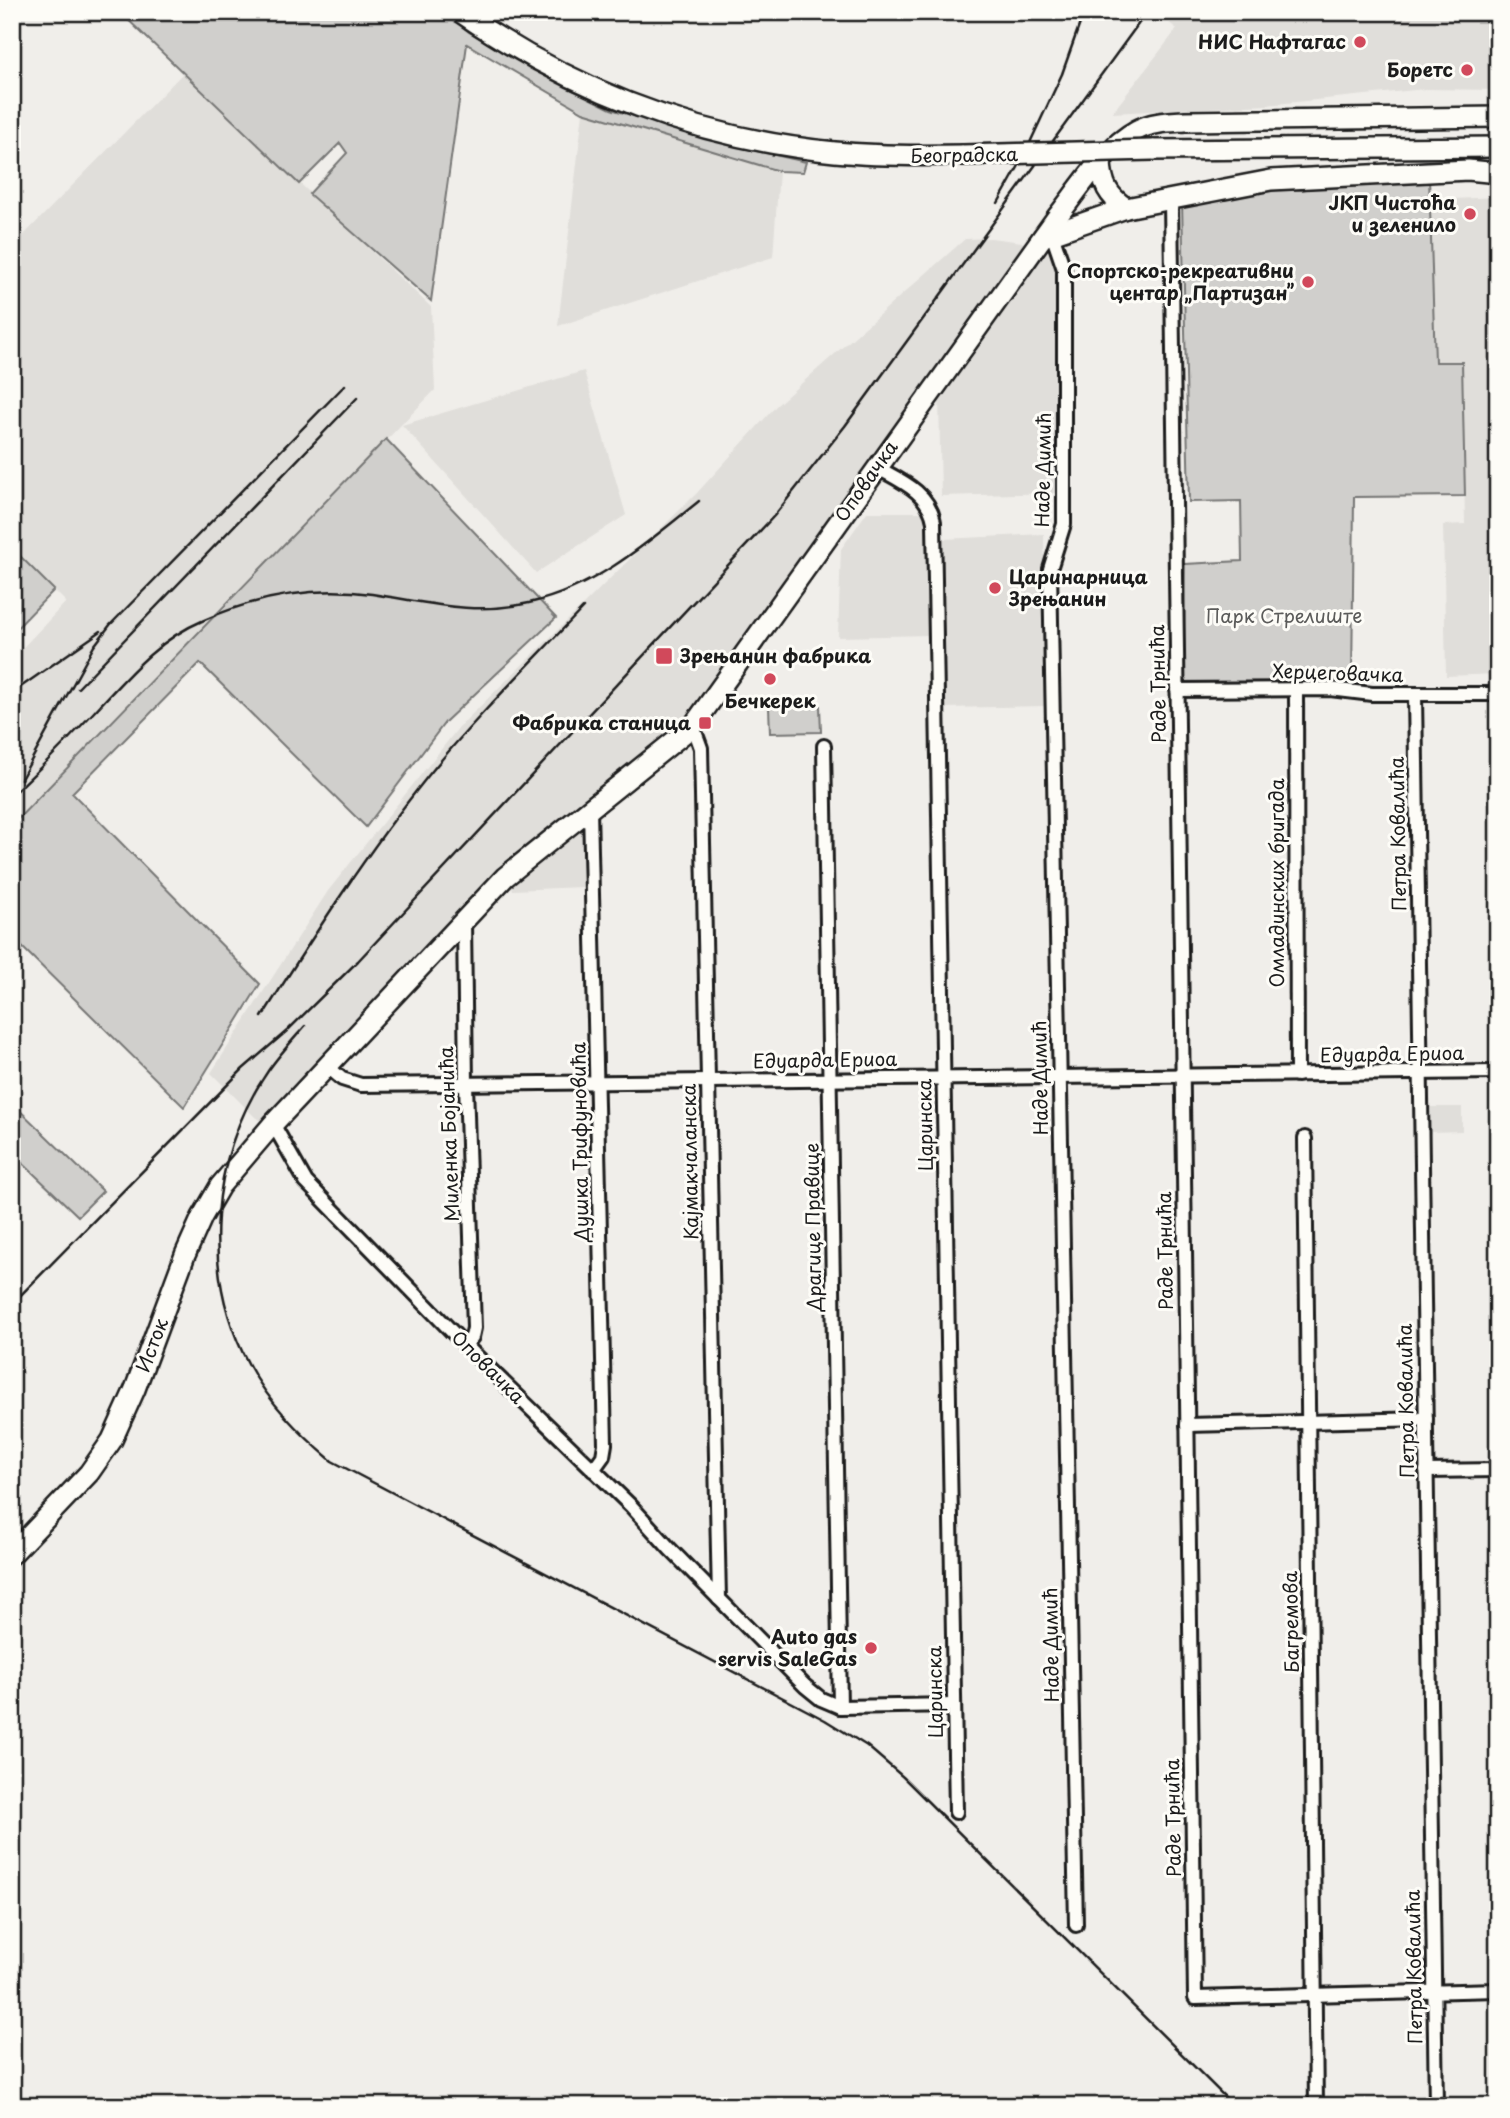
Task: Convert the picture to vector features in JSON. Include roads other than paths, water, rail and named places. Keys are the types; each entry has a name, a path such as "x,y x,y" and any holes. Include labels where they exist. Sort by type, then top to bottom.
{"main road":[{"name":"Београдска","path":"460,12 521,52 572,79 634,105 694,125 757,141 823,151 897,156 963,156 1153,150 1498,147"},
{"name":"Оповачка","path":"464,919 505,877 693,726 876,467 1101,162 1122,141 1138,130 1163,122 1498,117"},
{"path":"1101,162 1102,176 1109,194 1126,208"},
{"path":"1047,236 1126,208 1271,180 1468,170 1498,173"},
{"name":"Исток","path":"12,1554 89,1473 112,1440 135,1389 185,1255 220,1186 273,1124 464,919"}],"street":[{"name":"Раде Трнића","path":"1171,201 1195,1998 1498,1990"},
{"name":"Наде Димић","path":"1047,236 1063,269 1064,282 1064,524 1050,569 1076,1925"},
{"name":"Царинска","path":"876,467 914,489 927,501 934,522 956,1812"},
{"name":"Херцеговачка","path":"1177,690 1330,689 1373,694 1498,694"},
{"name":"Омладинских бригада","path":"1296,691 1297,1074"},
{"name":"Петра Ковалића","path":"1415,695 1436,2106"},
{"name":"Кајмакчаланска","path":"693,726 701,748 719,1599"},
{"name":"Драгице Правице","path":"824,746 840,1707"},
{"name":"Душка Трифуновића","path":"590,810 605,1444 603,1456 593,1470"},
{"name":"Миленка Бојанића","path":"464,919 474,1328 466,1345"},
{"name":"Едуарда Ериоа","path":"327,1066 342,1079 361,1085 1498,1072"},
{"name":"Оповачка","path":"273,1124 306,1182 466,1345 631,1506 805,1686 821,1699 840,1707"},
{"name":"Багремова","path":"1305,1138 1316,2106"},
{"path":"1186,1425 1426,1419"},
{"path":"1426,1471 1498,1470"},
{"path":"840,1707 954,1705"}],"railway":[{"path":"998,203 1021,162 1062,74 1084,12"},
{"path":"12,1304 243,1069 288,1030 358,961 774,516 845,426 1147,12"},
{"path":"21,779 94,646 110,625 345,385"},
{"path":"78,688 357,398"},
{"path":"12,795 156,649 202,621 264,600 328,591 372,594 469,608 508,607 529,603 577,587 599,575 640,548 699,501"},
{"path":"262,1017 362,864 405,805 484,711 583,608"},
{"path":"12,693 101,631"},
{"path":"12,670 16,666"},
{"path":"305,1026 272,1065 248,1104 223,1177 218,1215 218,1254 223,1292 233,1329 257,1379 286,1417 332,1461 825,1720 867,1746 903,1777 1234,2106"}],"place":[{"name":"НИС Нафтагас","path":"1360,42"},
{"name":"Боретс","path":"1467,70"},
{"name":"ЈКП Чистоћа и зеленило","path":"1470,214"},
{"name":"Спортско-рекреативни центар „Партизан”","path":"1308,282"},
{"name":"Царинарница Зрењанин","path":"995,588"},
{"name":"Зрењанин фабрика","path":"664,656"},
{"name":"Бечкерек","path":"770,679"},
{"name":"Фабрика станица","path":"705,723"},
{"name":"Auto gas servis SaleGas","path":"871,1648"}],"park label":[{"name":"Парк Стрелиште","path":"1284,616"}]}
